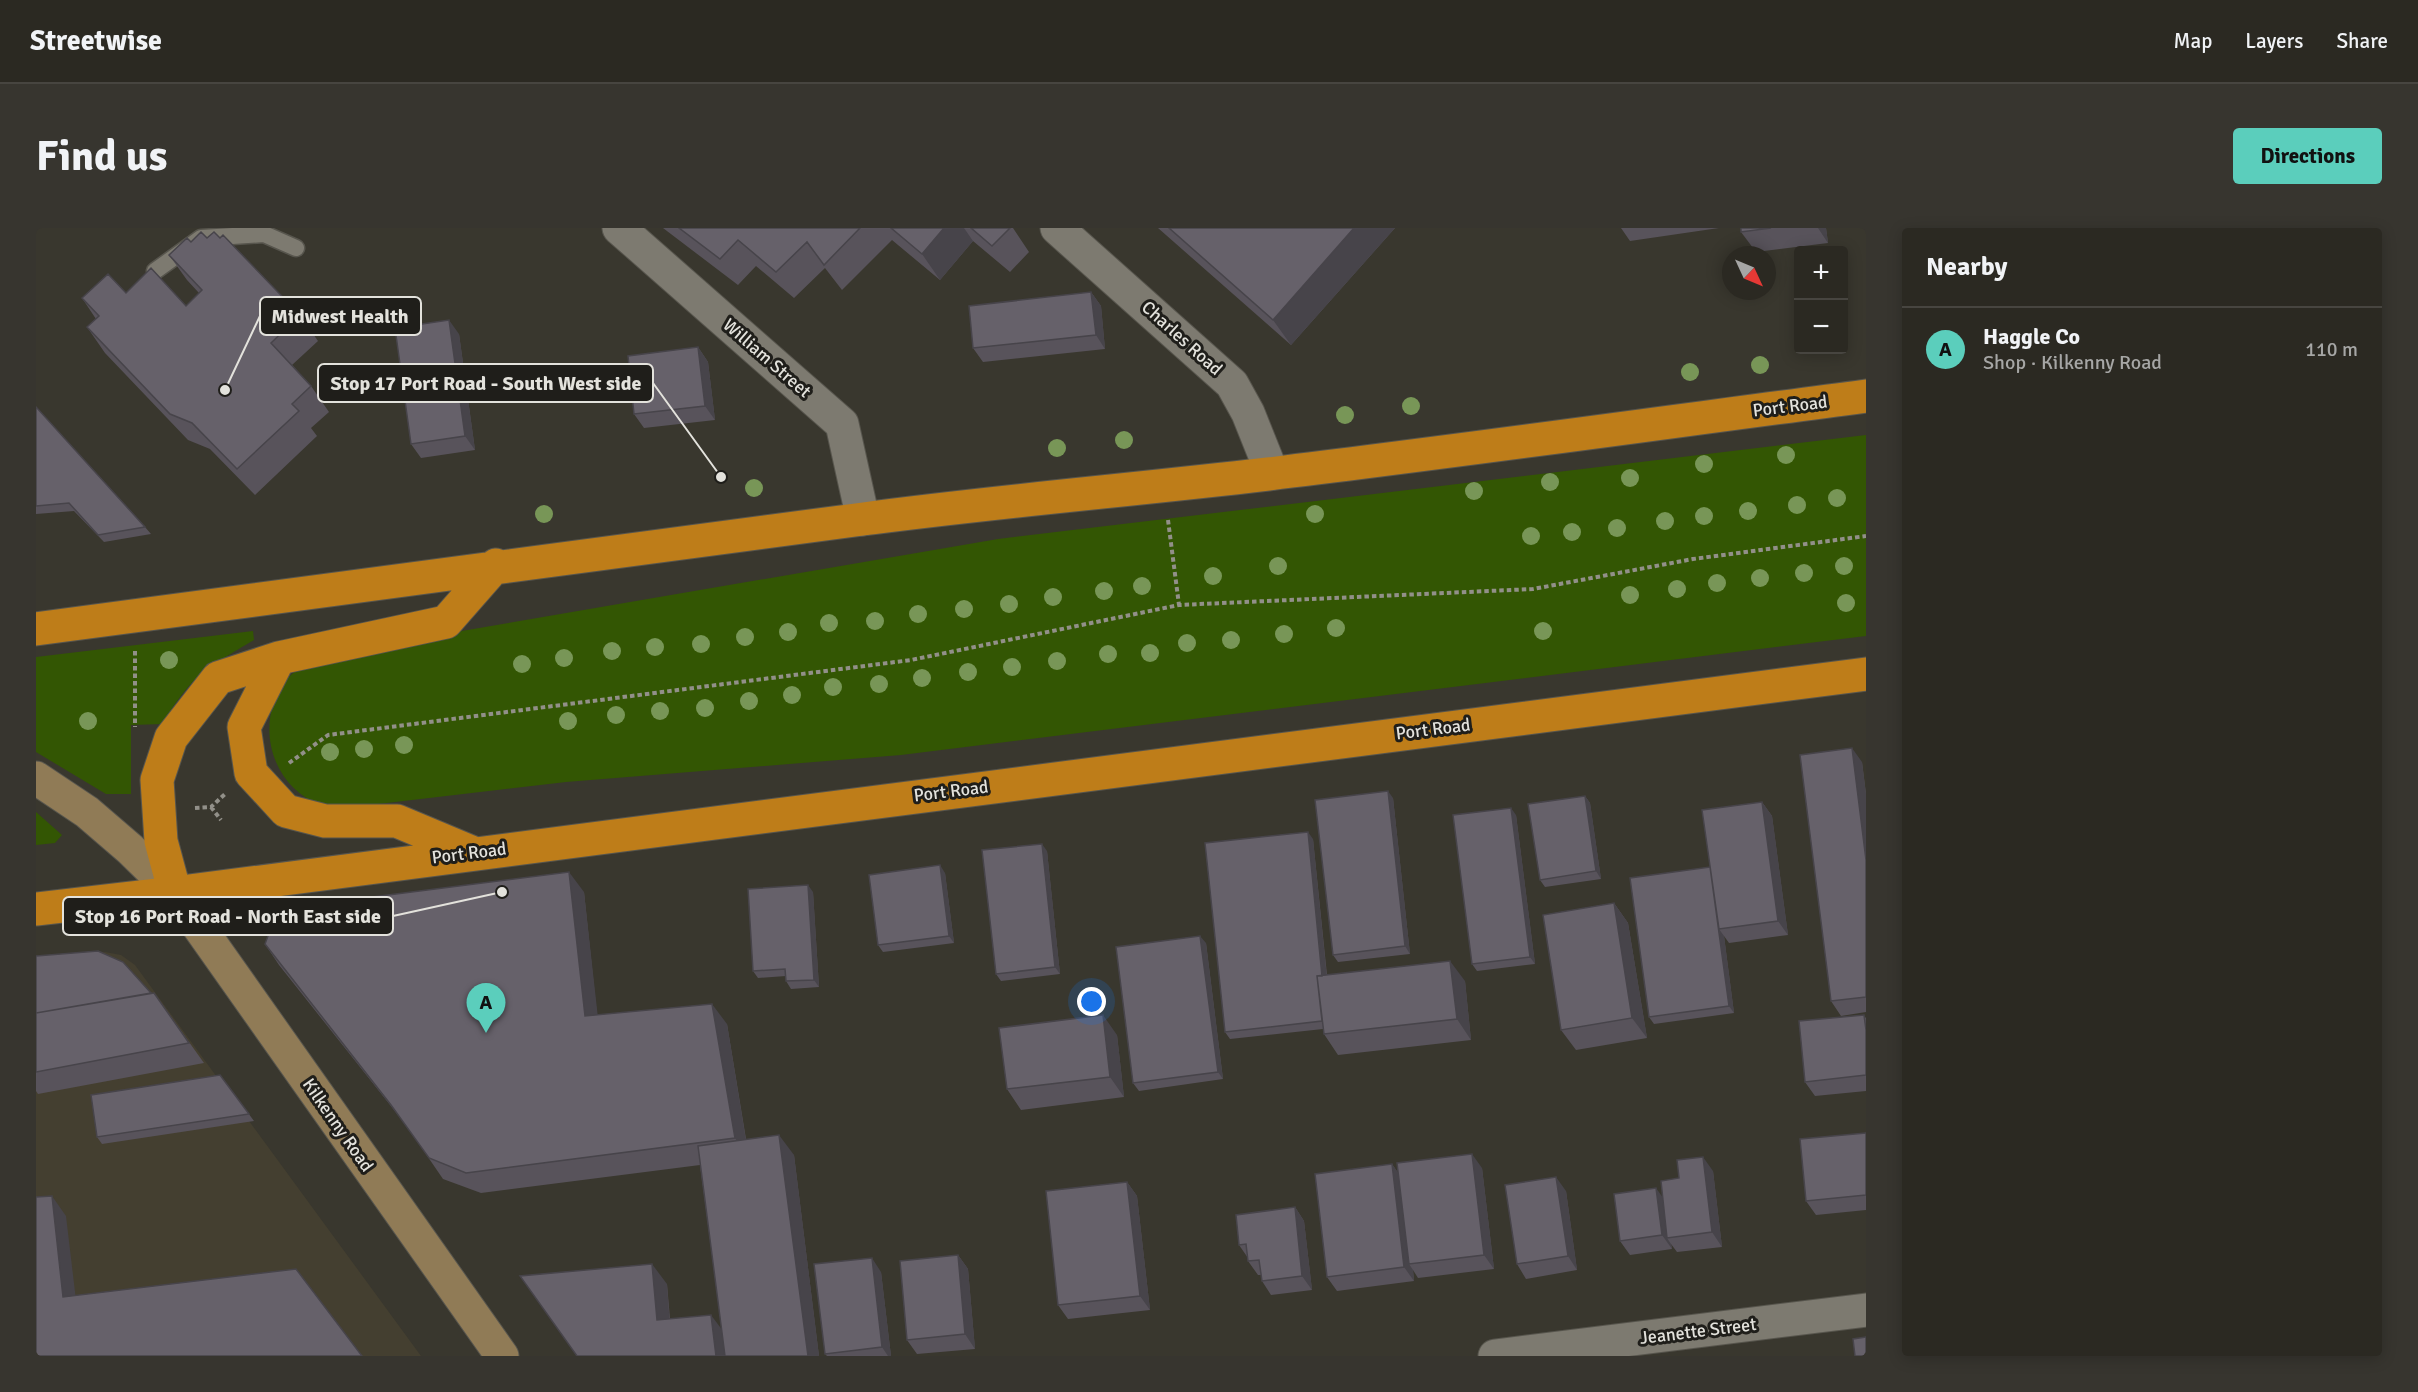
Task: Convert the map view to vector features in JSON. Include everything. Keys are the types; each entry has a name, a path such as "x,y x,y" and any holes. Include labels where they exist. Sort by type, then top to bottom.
{"highway":[{"name":"Port Road","path":"36,628 367,586 496,565 775,533 864,519 1272,473 1866,396"},
{"path":"175,893 161,841 157,780 171,738 219,678 279,658 446,622 496,565"},
{"path":"279,658 244,727 251,772 286,811 325,821 397,821 473,853"},
{"name":"Port Road","path":"36,909 175,893 1866,674"}],"main road":[{"name":"Kilkenny Road","path":"36,778 87,812 130,849 175,893 502,1356"}],"street":[{"name":"William Street","path":"619,228 842,423 864,519"},
{"name":"Charles Road","path":"1057,228 1232,384 1248,413 1272,473"},
{"name":"Jeanette Street","path":"1495,1356 1866,1310"}],"lane":[{"path":"155,271 201,238 264,234 296,248"}],"path":[{"path":"1167,513 1179,605"},
{"path":"281,768 328,735 911,660 1179,605 1533,589 1694,559 1866,536"},
{"path":"185,809 211,807 232,787"},
{"path":"211,807 221,820"}],"shaded area":[{"path":"105,952 121,955 135,965 421,1356 36,1356 36,961"}],"green space":[{"path":"1866,435 1866,636 901,755 566,782 344,808 321,805 303,796 289,783 278,767 272,750 269,731 271,712 277,694 292,674 327,654 998,539"},
{"path":"253,631 254,640 212,666 192,683 182,694 163,724 131,725 131,794 106,794 36,752 36,657"},
{"path":"36,812 62,835 55,843 36,845"}],"building":[{"path":"679,228 860,228 824,265 807,242 776,272 738,240 720,259"},
{"path":"891,228 944,228 922,254"},
{"path":"971,228 1010,228 992,246"},
{"path":"1169,228 1354,228 1273,320"},
{"path":"1741,228 1771,228 1741,232"},
{"path":"201,232 207,238 214,232 220,238 223,235 300,315 271,343 311,386 292,404 299,411 237,469 192,423 170,414 87,327 99,316 82,298 108,274 126,293 151,268 186,306 202,290 169,255 187,238 191,242"},
{"path":"1091,292 1096,335 973,348 969,306"},
{"path":"449,320 465,436 411,444 395,328"},
{"path":"698,347 705,406 634,414 628,356"},
{"path":"36,407 145,527 98,535 69,503 36,506"},
{"path":"1852,748 1866,860 1866,997 1831,1001 1800,755"},
{"path":"1388,791 1405,946 1333,955 1315,800"},
{"path":"1585,796 1596,871 1540,880 1528,804"},
{"path":"1762,802 1778,921 1719,929 1702,810"},
{"path":"1511,808 1530,957 1472,964 1453,815"},
{"path":"1308,832 1322,976 1317,976 1322,1021 1225,1032 1205,843"},
{"path":"1042,844 1055,967 996,974 982,850"},
{"path":"940,865 949,936 878,945 869,875"},
{"path":"1710,867 1729,1006 1649,1017 1630,878"},
{"path":"569,872 585,1016 712,1004 735,1138 466,1173 429,1158 391,1105 265,944 278,909"},
{"path":"808,885 814,980 786,981 785,969 753,971 748,889"},
{"path":"1614,903 1632,1018 1561,1030 1543,915"},
{"path":"1200,936 1218,1072 1133,1083 1116,947"},
{"path":"98,951 123,962 151,993 36,1013 36,956"},
{"path":"1450,961 1457,1019 1324,1034 1317,976"},
{"path":"154,993 189,1043 36,1072 36,1013"},
{"path":"1103,1015 1110,1077 1007,1089 999,1028"},
{"path":"1864,1015 1866,1075 1805,1082 1799,1021"},
{"path":"220,1075 249,1114 97,1137 91,1095"},
{"path":"1866,1133 1866,1195 1806,1201 1800,1139"},
{"path":"779,1135 808,1356 725,1356 698,1146"},
{"path":"1472,1154 1484,1255 1409,1264 1397,1163"},
{"path":"1703,1157 1712,1232 1667,1238 1661,1181 1679,1178 1677,1160"},
{"path":"1392,1164 1404,1267 1327,1277 1315,1174"},
{"path":"1556,1177 1568,1256 1517,1264 1505,1185"},
{"path":"1127,1182 1140,1296 1058,1305 1046,1191"},
{"path":"1656,1188 1662,1235 1620,1241 1614,1194"},
{"path":"52,1196 63,1297 296,1269 362,1356 36,1356 36,1197"},
{"path":"1295,1207 1302,1276 1262,1281 1259,1260 1248,1261 1246,1244 1239,1245 1236,1215"},
{"path":"958,1255 965,1334 907,1340 900,1261"},
{"path":"872,1258 882,1347 825,1354 814,1264"},
{"path":"652,1264 657,1320 711,1315 716,1356 577,1356 520,1276"},
{"path":"1866,1337 1866,1356 1855,1356 1853,1339"}],"place":[{"name":"Midwest Health","path":"225,390"},
{"name":"Stop 17 Port Road - South West side","path":"721,477"},
{"name":"Stop 16 Port Road - North East side","path":"502,892"},
{"name":"Haggle Co","path":"486,1033"}]}
